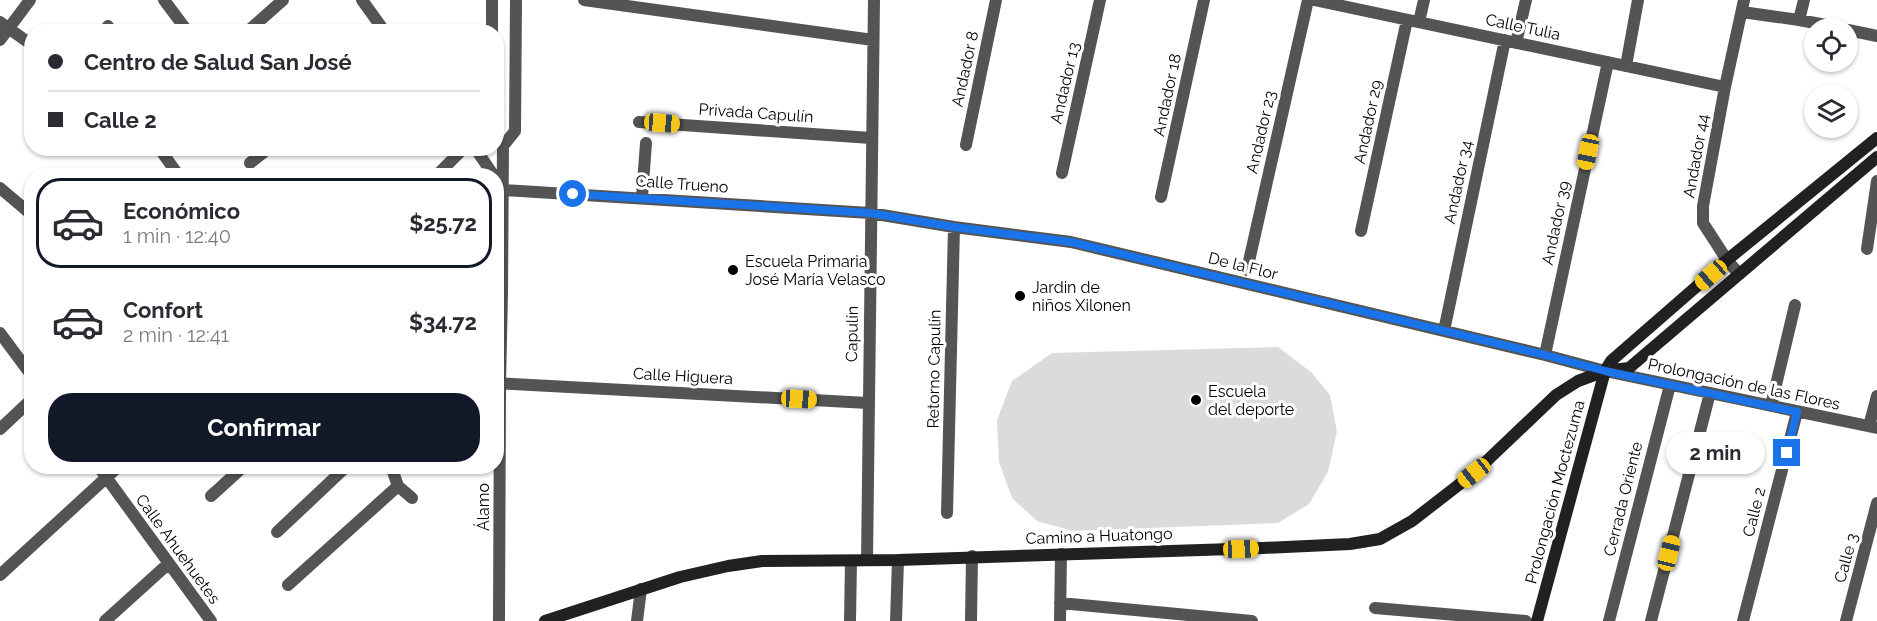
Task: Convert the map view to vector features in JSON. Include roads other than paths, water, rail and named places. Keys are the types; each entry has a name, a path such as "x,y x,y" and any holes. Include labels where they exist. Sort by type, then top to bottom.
{"main road":[{"name":"Prolongación Moctezuma","path":"1537,621 1605,371 1611,361 1727,260 1877,138"},
{"path":"1605,371 1629,368 1877,156"},
{"name":"Camino a Huatongo","path":"545,621 641,589 728,566 762,561 898,560 1263,548 1350,544 1380,539 1412,522 1474,473 1556,395 1578,381 1605,371"}],"street":[{"path":"0,40 4,25 30,0"},
{"path":"164,0 182,24"},
{"path":"256,24 283,0"},
{"path":"362,0 379,24"},
{"path":"492,0 492,24"},
{"name":"Álamo","path":"504,145 515,131 516,0"},
{"path":"584,0 873,40"},
{"name":"Capulín","path":"867,560 874,0"},
{"name":"Andador 8","path":"966,145 996,0"},
{"name":"Andador 13","path":"1062,173 1101,0"},
{"name":"Andador 18","path":"1161,197 1204,0"},
{"name":"Andador 23","path":"1247,270 1308,0"},
{"name":"Calle Tulia","path":"1314,0 1328,1 1725,87"},
{"name":"Andador 29","path":"1361,231 1413,21 1424,0"},
{"name":"Andador 34","path":"1444,332 1511,41 1526,0"},
{"path":"1626,66 1638,0"},
{"path":"1799,20 1804,0"},
{"path":"1743,6 1804,21"},
{"name":"Andador 44","path":"1739,274 1703,223 1703,206 1743,6"},
{"path":"4,25 24,39"},
{"path":"1858,32 1877,36"},
{"name":"Andador 39","path":"1545,355 1608,62"},
{"name":"Privada Capulín","path":"639,122 871,138"},
{"path":"642,197 646,143"},
{"path":"250,163 259,156"},
{"path":"444,168 456,156"},
{"path":"1867,249 1877,181"},
{"name":"Calle Trueno","path":"504,185 870,213"},
{"path":"0,188 24,208"},
{"name":"De la Flor","path":"870,213 954,227 1071,242 1605,371"},
{"name":"Retorno Capulín","path":"947,513 954,227"},
{"path":"1771,406 1795,304"},
{"path":"0,333 24,365"},
{"name":"Prolongación de las Flores","path":"1605,371 1873,427"},
{"name":"Calle Higuera","path":"504,383 868,403"},
{"name":"Cerrada Oriente","path":"1609,621 1670,385"},
{"path":"1651,621 1710,393"},
{"path":"1873,427 1877,396"},
{"path":"0,429 24,406"},
{"name":"Calle 2","path":"1743,621 1797,412"},
{"name":"Calle Ahuehuetes","path":"104,474 211,621"},
{"path":"0,575 111,474"},
{"path":"211,496 235,474"},
{"path":"277,532 339,474"},
{"path":"394,474 398,486 412,498"},
{"name":"Álamo","path":"498,474 499,621"},
{"path":"288,585 398,486"},
{"name":"Calle 3","path":"1846,621 1877,503"},
{"path":"1060,621 1061,554"},
{"path":"971,621 972,556"},
{"path":"896,621 898,560"},
{"path":"850,621 851,561"},
{"path":"105,621 168,564"},
{"path":"637,621 641,589"},
{"path":"1060,603 1252,621"},
{"path":"1375,608 1526,621"}],"place":[{"name":"Escuela Primaria José María Velasco","path":"733,270"},
{"name":"Jardin de niños Xilonen","path":"1020,296"},
{"name":"Escuela del deporte","path":"1196,400"}]}
